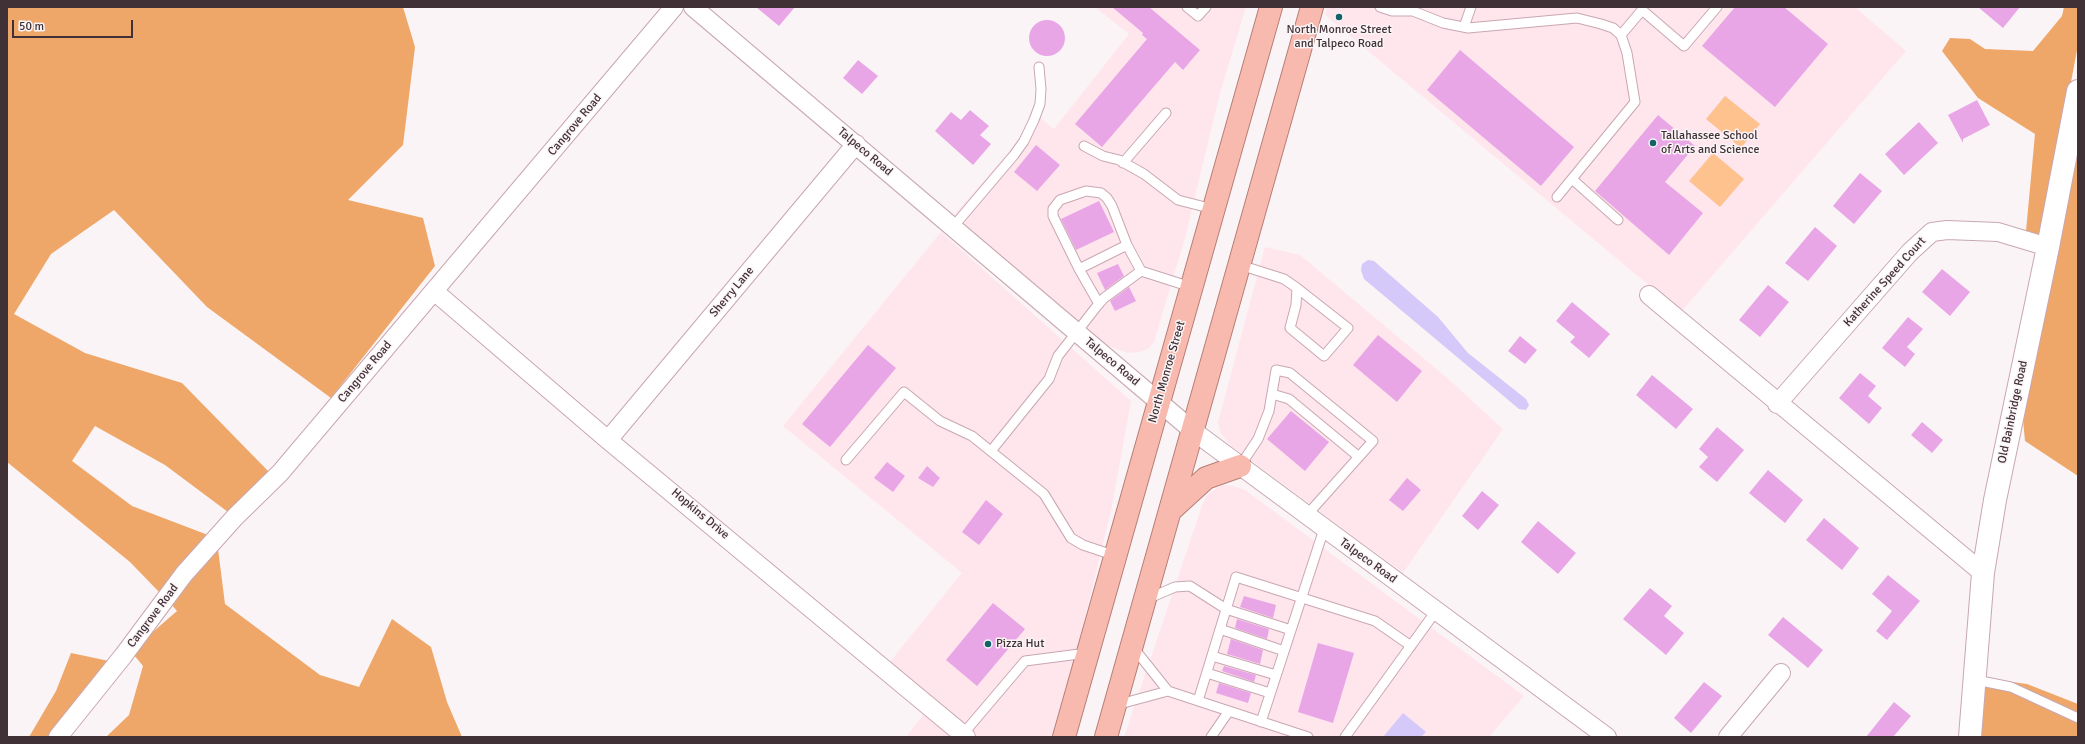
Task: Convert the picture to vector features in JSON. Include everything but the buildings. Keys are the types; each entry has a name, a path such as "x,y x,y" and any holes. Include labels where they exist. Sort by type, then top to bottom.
{"highway":[{"name":"North Monroe Street","path":"1064,737 1089,653 1158,401 1271,7"},
{"path":"1106,737 1312,7"},
{"path":"1170,511 1206,478 1240,466"}],"main road":[{"name":"Old Bainbridge Road","path":"1970,737 1976,680 1983,573 1994,500 2048,247 2078,90"}],"street":[{"name":"Cangrove Road","path":"58,737 123,656 184,574 235,517 280,473 674,7"},
{"name":"Talpeco Road","path":"693,7 1192,430 1306,516 1607,737"},
{"name":"Sherry Lane","path":"608,440 856,144"},
{"name":"Katherine Speed Court","path":"1777,404 1910,252 1932,232 1947,230 1998,232 2048,247"},
{"name":"Hopkins Drive","path":"434,291 608,440 965,736"},
{"path":"1649,295 1777,404 1983,573"},
{"path":"1728,737 1781,673"}],"lane":[{"path":"1187,7 1198,16 1206,7"},
{"path":"1380,7 1392,11 1411,9 1443,23 1464,27 1492,26 1577,18 1613,28 1622,35 1627,53 1635,102 1557,197"},
{"path":"1464,27 1471,7"},
{"path":"1622,35 1642,10 1684,46 1717,7"},
{"path":"953,227 1014,155 1024,141 1040,104 1041,89 1039,67"},
{"path":"1123,163 1166,113"},
{"path":"1084,146 1144,174 1178,200 1213,209"},
{"path":"1572,179 1618,220"},
{"path":"1099,304 1079,269 1053,216 1053,208 1060,200 1086,192 1101,193 1107,198 1112,206 1127,245 1140,271 1191,287"},
{"path":"1079,269 1127,245"},
{"path":"1239,265 1284,279 1297,288 1348,328 1324,356 1290,328 1296,306 1297,288"},
{"path":"990,451 1049,379 1058,356 1104,298 1140,271"},
{"path":"1240,466 1258,439 1269,411 1276,370 1290,373 1373,441 1306,516"},
{"path":"846,460 904,392 940,421 972,436 1044,494 1071,538 1083,545 1116,556"},
{"path":"1272,394 1289,399 1359,457"},
{"path":"1261,722 1324,529"},
{"path":"1198,701 1236,577 1375,620 1411,646"},
{"path":"1146,599 1176,587 1190,586 1226,609 1291,630"},
{"path":"1345,737 1436,611"},
{"path":"1220,629 1284,651"},
{"path":"1132,646 1168,691 1308,737"},
{"path":"965,736 1025,661 1089,653"},
{"path":"1212,656 1276,675"},
{"path":"1207,673 1270,693"},
{"path":"1976,680 2011,687 2078,718"},
{"path":"1115,705 1168,691"},
{"path":"1211,737 1229,711"}],"shaded area":[{"path":"7,7 403,7 415,47 403,145 348,200 423,218 435,266 331,398 207,307 114,210 51,254 14,314 85,353 182,383 269,472 228,512 165,465 95,426 72,461 132,506 208,535 160,593 130,562 7,462"},
{"path":"1095,7 1246,7 1220,93 1185,238 1154,342 1148,349 1139,352 1127,353 1102,343 954,215 1039,117 1054,129 1129,34"},
{"name":"Tallahassee School of Arts and Science","path":"1327,7 1855,7 1906,51 1681,312 1325,15"},
{"path":"2064,7 2078,7 2078,45 2042,236 2026,231 2035,134 1978,98 1942,51 1950,38 1970,39 1985,49 2033,51 2062,16"},
{"path":"1725,96 1760,124 1741,148 1706,119"},
{"path":"2078,136 2078,476 2025,441 2022,409"},
{"path":"1713,153 1744,179 1720,207 1689,181"},
{"path":"941,232 1131,401 1111,511 1080,638 1051,737 976,737 888,664 962,573 783,426"},
{"path":"1265,247 1300,255 1446,377 1503,429 1403,573 1229,444 1220,432 1218,422"},
{"path":"1368,260 1374,261 1438,317 1468,353 1526,399 1529,405 1526,410 1519,409 1364,279 1361,270 1362,264"},
{"path":"1224,485 1245,490 1524,696 1489,737 1124,737 1203,503 1207,495"},
{"path":"218,549 225,604 320,675 359,687 392,619 431,647 447,702 462,737 106,737 129,715 143,666 134,655 147,637 177,611 171,604"},
{"path":"71,653 109,661 47,737 29,737 56,691"},
{"path":"1984,678 2027,684 2078,704 2078,737 1978,737"},
{"path":"925,713 954,737 906,737"},
{"path":"1403,713 1426,732 1421,737 1383,737"}],"place":[{"name":"North Monroe Street and Talpeco Road","path":"1339,17"},
{"name":"Tallahassee School of Arts and Science","path":"1653,143"},
{"name":"Pizza Hut","path":"988,644"}]}
